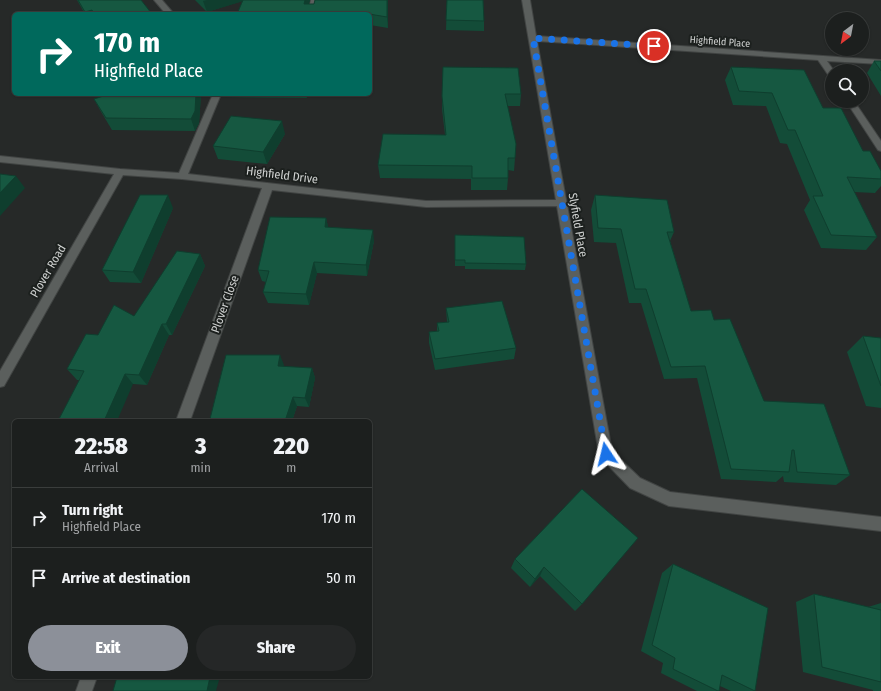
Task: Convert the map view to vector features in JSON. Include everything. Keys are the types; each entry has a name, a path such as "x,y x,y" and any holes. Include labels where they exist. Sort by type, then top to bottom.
{"street":[{"path":"158,0 168,12"},
{"path":"312,12 315,0"},
{"name":"Slyfield Place","path":"526,0 606,454 635,483 669,499 881,524"},
{"name":"Highfield Place","path":"533,38 881,62"},
{"path":"821,58 825,64"},
{"path":"182,176 216,96"},
{"path":"855,108 881,148"},
{"name":"Highfield Drive","path":"0,159 120,172 182,176 426,204 561,203"},
{"name":"Plover Road","path":"0,382 120,172"},
{"name":"Plover Close","path":"183,419 268,186"},
{"path":"84,691 88,679"}],"building":[{"path":"78,0 141,0 150,12 93,12 92,10 85,12"},
{"path":"243,0 305,0 304,4 314,4 315,0 387,0 387,17 372,14 372,12 238,12"},
{"path":"447,0 483,0 484,21 446,20"},
{"path":"874,61 881,61 881,71"},
{"path":"443,67 518,68 521,94 505,94 516,144 515,158 508,158 508,178 472,178 472,166 378,165 383,134 446,135 442,96"},
{"path":"731,67 804,70 823,108 841,108 863,151 870,151 881,171 881,179 847,177 877,237 831,235 813,196 823,196 795,130 788,130 772,93 739,91"},
{"path":"104,96 196,96 195,111 191,119 106,118 94,99"},
{"path":"231,116 282,121 263,152 213,146"},
{"path":"0,174 16,176 0,193"},
{"path":"140,195 168,195 133,272 102,270"},
{"path":"595,195 667,200 674,232 667,232 691,311 711,310 714,320 730,319 764,401 824,404 850,475 797,472 794,450 792,450 789,472 731,469 705,366 671,367 646,289 635,289 621,229 598,228"},
{"path":"270,217 326,218 325,227 373,230 366,265 314,262 306,294 263,292 269,271 258,270"},
{"path":"455,235 524,237 526,264 465,263 465,260 455,260"},
{"path":"177,251 200,254 166,324 162,324 139,375 125,374 105,419 59,419 84,371 67,369 86,334 98,335 114,305 134,316"},
{"path":"502,301 516,348 435,359 429,332 439,331 437,323 449,322 446,308"},
{"path":"863,336 881,338 881,386"},
{"path":"226,355 280,355 278,366 312,368 305,398 293,397 286,419 210,419"},
{"path":"582,489 638,538 582,604 544,567 535,579 515,559"},
{"path":"673,564 768,608 755,691 722,675 718,691 673,669 675,658 652,645"},
{"path":"814,594 881,610 881,682 822,667"},
{"path":"116,679 210,679 207,691 113,691"}],"route":[{"path":"606,454 533,38 654,46"}]}
